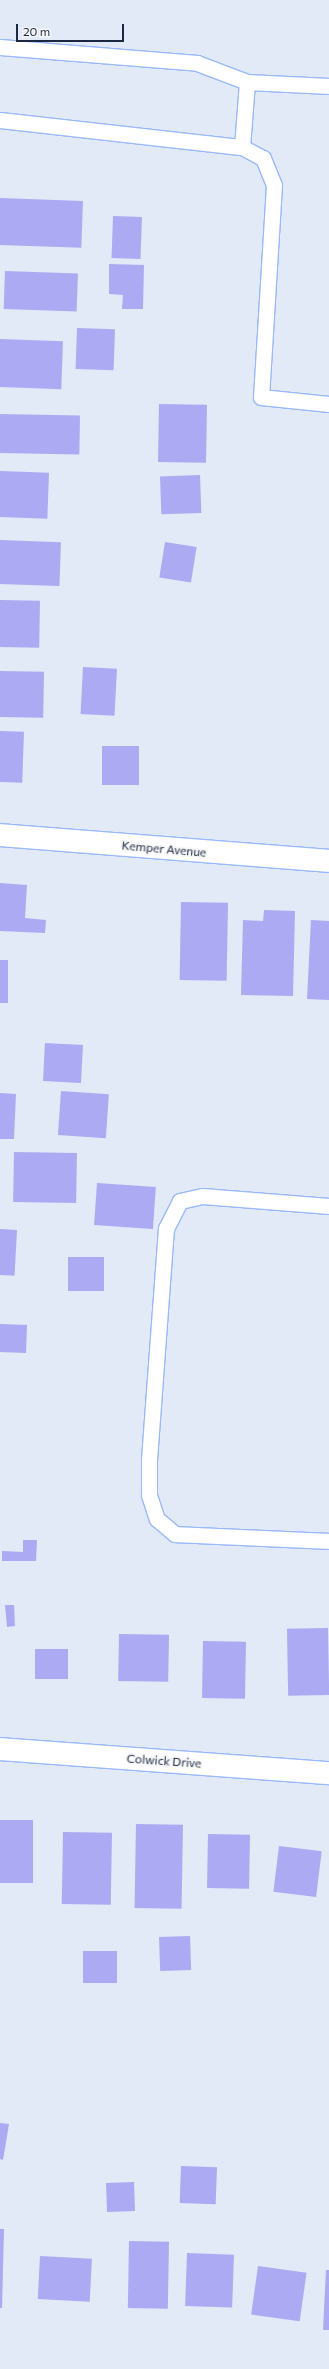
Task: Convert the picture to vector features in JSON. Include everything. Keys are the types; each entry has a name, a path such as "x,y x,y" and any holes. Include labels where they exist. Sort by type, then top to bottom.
{"street":[{"name":"Kemper Avenue","path":"0,835 329,861"},
{"name":"Colwick Drive","path":"0,1749 329,1773"}],"lane":[{"path":"0,47 197,63 247,82 329,86"},
{"path":"242,147 247,82"},
{"path":"0,120 242,147 263,158 274,185 261,397 329,404"},
{"path":"329,1206 202,1196 180,1201 166,1228 148,1460 148,1495 157,1518 175,1534 329,1541"}],"building":[{"path":"0,198 83,201 81,248 0,245"},
{"path":"113,216 142,217 141,259 112,258"},
{"path":"109,264 144,265 143,309 122,309 123,295 109,294"},
{"path":"5,271 78,274 77,312 4,309"},
{"path":"77,328 115,329 114,370 76,369"},
{"path":"0,339 63,341 61,389 0,387"},
{"path":"159,404 207,405 206,463 158,462"},
{"path":"0,414 80,415 79,454 0,453"},
{"path":"0,471 49,473 47,519 0,517"},
{"path":"200,475 201,513 161,514 160,476"},
{"path":"0,540 61,542 59,586 0,584"},
{"path":"165,542 197,547 191,583 159,578"},
{"path":"0,600 40,601 39,648 0,647"},
{"path":"83,667 117,669 114,716 81,714"},
{"path":"0,671 44,672 43,718 0,717"},
{"path":"0,731 24,732 22,783 0,782"},
{"path":"102,746 139,746 139,785 102,785"},
{"path":"0,883 27,885 25,918 46,920 45,933 0,931"},
{"path":"181,902 228,903 227,981 180,980"},
{"path":"264,910 295,911 293,996 241,995 243,920 263,921"},
{"path":"311,920 329,921 329,1000 307,999"},
{"path":"0,960 8,960 8,1003 0,1003"},
{"path":"45,1043 83,1045 81,1083 43,1081"},
{"path":"61,1091 109,1094 106,1138 58,1135"},
{"path":"0,1093 16,1094 14,1139 0,1139"},
{"path":"14,1152 77,1153 76,1203 13,1202"},
{"path":"97,1183 156,1187 153,1229 94,1225"},
{"path":"0,1229 17,1230 15,1276 0,1275"},
{"path":"68,1257 104,1257 104,1291 68,1291"},
{"path":"0,1324 27,1325 26,1353 0,1352"},
{"path":"23,1540 37,1540 36,1561 2,1561 2,1551 23,1552"},
{"path":"5,1605 14,1605 15,1626 7,1627"},
{"path":"328,1628 329,1695 288,1696 287,1629"},
{"path":"119,1634 169,1635 168,1682 118,1681"},
{"path":"203,1641 246,1642 245,1699 202,1698"},
{"path":"35,1649 68,1649 68,1679 35,1679"},
{"path":"0,1820 33,1820 33,1883 0,1883"},
{"path":"136,1824 183,1825 182,1909 135,1908"},
{"path":"63,1832 112,1833 111,1905 62,1904"},
{"path":"208,1834 250,1835 249,1889 207,1888"},
{"path":"279,1846 322,1851 316,1897 273,1892"},
{"path":"190,1936 191,1970 160,1971 159,1937"},
{"path":"83,1951 117,1951 117,1983 83,1983"},
{"path":"0,2123 9,2124 3,2160 0,2159"},
{"path":"181,2166 217,2167 216,2204 180,2203"},
{"path":"134,2182 135,2211 107,2212 106,2183"},
{"path":"0,2229 4,2229 2,2308 0,2308"},
{"path":"129,2241 169,2242 168,2309 128,2308"},
{"path":"187,2253 234,2255 232,2308 185,2306"},
{"path":"40,2256 92,2259 90,2302 38,2299"},
{"path":"258,2266 307,2273 300,2321 251,2315"},
{"path":"326,2270 329,2270 329,2330 323,2330"}]}
